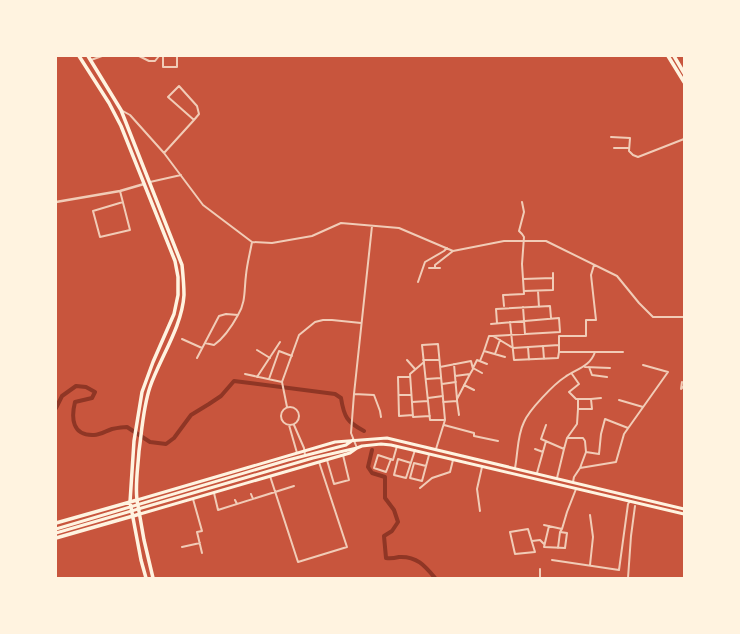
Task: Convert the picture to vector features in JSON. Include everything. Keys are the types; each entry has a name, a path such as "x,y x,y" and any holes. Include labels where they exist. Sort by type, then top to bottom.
{"main road":[{"path":"80,56 109,103 121,126 175,261 178,276 178,295 174,314 153,362 142,392 134,441 130,502 146,578"},
{"path":"88,56 121,110 182,265 184,278 184,297 176,326 150,388 140,444 137,500 153,578"},
{"path":"668,56 684,82"},
{"path":"674,56 684,73"},
{"path":"56,524 304,450 335,442 387,438 684,509"},
{"path":"56,529 288,460 346,445 354,440"},
{"path":"56,533 320,456 381,444 415,450 684,514"},
{"path":"56,538 344,455 357,448"},
{"path":"435,455 436,449"},
{"path":"638,503 640,498"}],"street":[{"path":"91,60 102,56"},
{"path":"139,56 149,61 155,61 159,56"},
{"path":"163,56 163,67 177,67 177,56"},
{"path":"164,153 194,120 199,114 197,106 179,86 168,97 194,120"},
{"path":"121,110 130,115 164,153 203,204 252,242 272,243 312,236 341,223 399,228 453,251"},
{"path":"611,137 630,138 629,151 638,157 684,138"},
{"path":"614,148 629,148"},
{"path":"149,182 181,175"},
{"path":"56,202 120,191 144,184"},
{"path":"120,191 123,202 130,230 100,236 93,212 123,202"},
{"path":"522,202 524,212 519,232 522,234 524,241 522,264 524,291"},
{"path":"357,448 351,433 352,412 372,226"},
{"path":"435,268 437,263 453,251 504,241 546,241 617,276 639,303 653,317 684,317"},
{"path":"205,343 214,345 220,340 242,309 252,242"},
{"path":"418,282 425,262 447,248"},
{"path":"559,336 586,336 586,320 596,320 591,275 594,265"},
{"path":"429,268 440,268"},
{"path":"504,306 503,294 524,294 524,291 553,290 553,273"},
{"path":"523,279 553,278"},
{"path":"538,291 539,307"},
{"path":"497,324 496,309 550,306 551,319"},
{"path":"523,307 525,334"},
{"path":"197,358 219,316 226,314 238,315"},
{"path":"491,324 497,324 510,322 560,318 558,358 514,360 510,322"},
{"path":"287,407 282,382 299,335 315,322 332,320 361,323"},
{"path":"480,361 489,336 560,332"},
{"path":"493,336 513,348 559,345"},
{"path":"182,339 202,348"},
{"path":"495,354 500,340"},
{"path":"258,377 280,342"},
{"path":"436,449 445,420 438,344 422,345 430,420 445,420"},
{"path":"543,346 544,359"},
{"path":"528,347 529,360"},
{"path":"256,350 270,358"},
{"path":"275,350 292,356"},
{"path":"269,379 279,351"},
{"path":"484,351 505,357"},
{"path":"559,352 623,352"},
{"path":"515,468 518,444 524,422 543,396 565,377 584,367 594,356 595,352"},
{"path":"407,360 415,369"},
{"path":"413,415 410,374 424,361 439,360"},
{"path":"457,400 477,360 487,364"},
{"path":"440,367 471,361 473,369"},
{"path":"454,364 459,415"},
{"path":"580,468 616,462 624,434 668,372 643,365"},
{"path":"584,367 610,368"},
{"path":"589,367 592,375 607,377"},
{"path":"473,369 482,372"},
{"path":"245,374 282,382"},
{"path":"455,376 470,374"},
{"path":"572,374 579,384 569,392 576,399 601,398"},
{"path":"410,376 398,377 400,416 430,416"},
{"path":"426,379 441,378"},
{"path":"442,384 456,382"},
{"path":"682,382 681,389 684,386"},
{"path":"464,385 474,390"},
{"path":"354,394 374,395 380,411 380,417"},
{"path":"399,396 411,395"},
{"path":"428,398 443,396"},
{"path":"557,478 567,438 577,424 578,399"},
{"path":"578,409 592,409 592,399"},
{"path":"443,402 457,400"},
{"path":"619,400 643,407"},
{"path":"412,402 428,401"},
{"path":"287,407 293,407 299,414 298,420 294,425 289,426 282,422 280,417 282,411 287,407"},
{"path":"586,452 599,454 601,434 605,419 628,428"},
{"path":"294,425 304,450 307,465"},
{"path":"444,425 474,433 474,436 498,441"},
{"path":"546,425 541,439 564,449"},
{"path":"289,426 300,467"},
{"path":"567,438 583,438 585,441 586,452 573,482"},
{"path":"537,473 546,442"},
{"path":"391,459 378,455 374,468 386,472 391,459 393,460 397,446"},
{"path":"535,449 543,452"},
{"path":"411,463 398,459 394,475 406,478 411,463 415,450"},
{"path":"426,466 414,463 410,478 422,481 430,454"},
{"path":"327,460 334,484 349,480 344,455"},
{"path":"420,488 432,478 450,472 453,459"},
{"path":"270,476 298,562 347,547 319,462"},
{"path":"480,511 477,490 482,466"},
{"path":"214,492 218,510 294,486"},
{"path":"558,548 560,532 577,488"},
{"path":"251,494 252,499"},
{"path":"193,498 202,531 197,532 202,552"},
{"path":"235,500 236,504"},
{"path":"552,560 619,570 628,504 630,501"},
{"path":"628,578 635,506"},
{"path":"590,515 593,538 590,565"},
{"path":"544,525 562,529"},
{"path":"544,544 549,526"},
{"path":"528,529 532,541 535,552 515,554 510,532 528,529"},
{"path":"532,541 540,540 544,544 544,547 565,548 567,533 560,532"},
{"path":"182,547 200,543"},
{"path":"540,570 540,578"}],"waterway":[{"path":"56,408 62,396 76,386 86,387 95,392 92,398 75,402 73,414 75,425 81,433 96,435 112,429 127,427 150,442 166,444 174,438 191,415 221,396 234,381 335,394 341,398 343,410 350,422 364,431"},
{"path":"372,450 368,467 372,473 385,477 385,498 394,510 398,522 392,531 384,536 386,558 405,557 416,560 435,578"}]}
